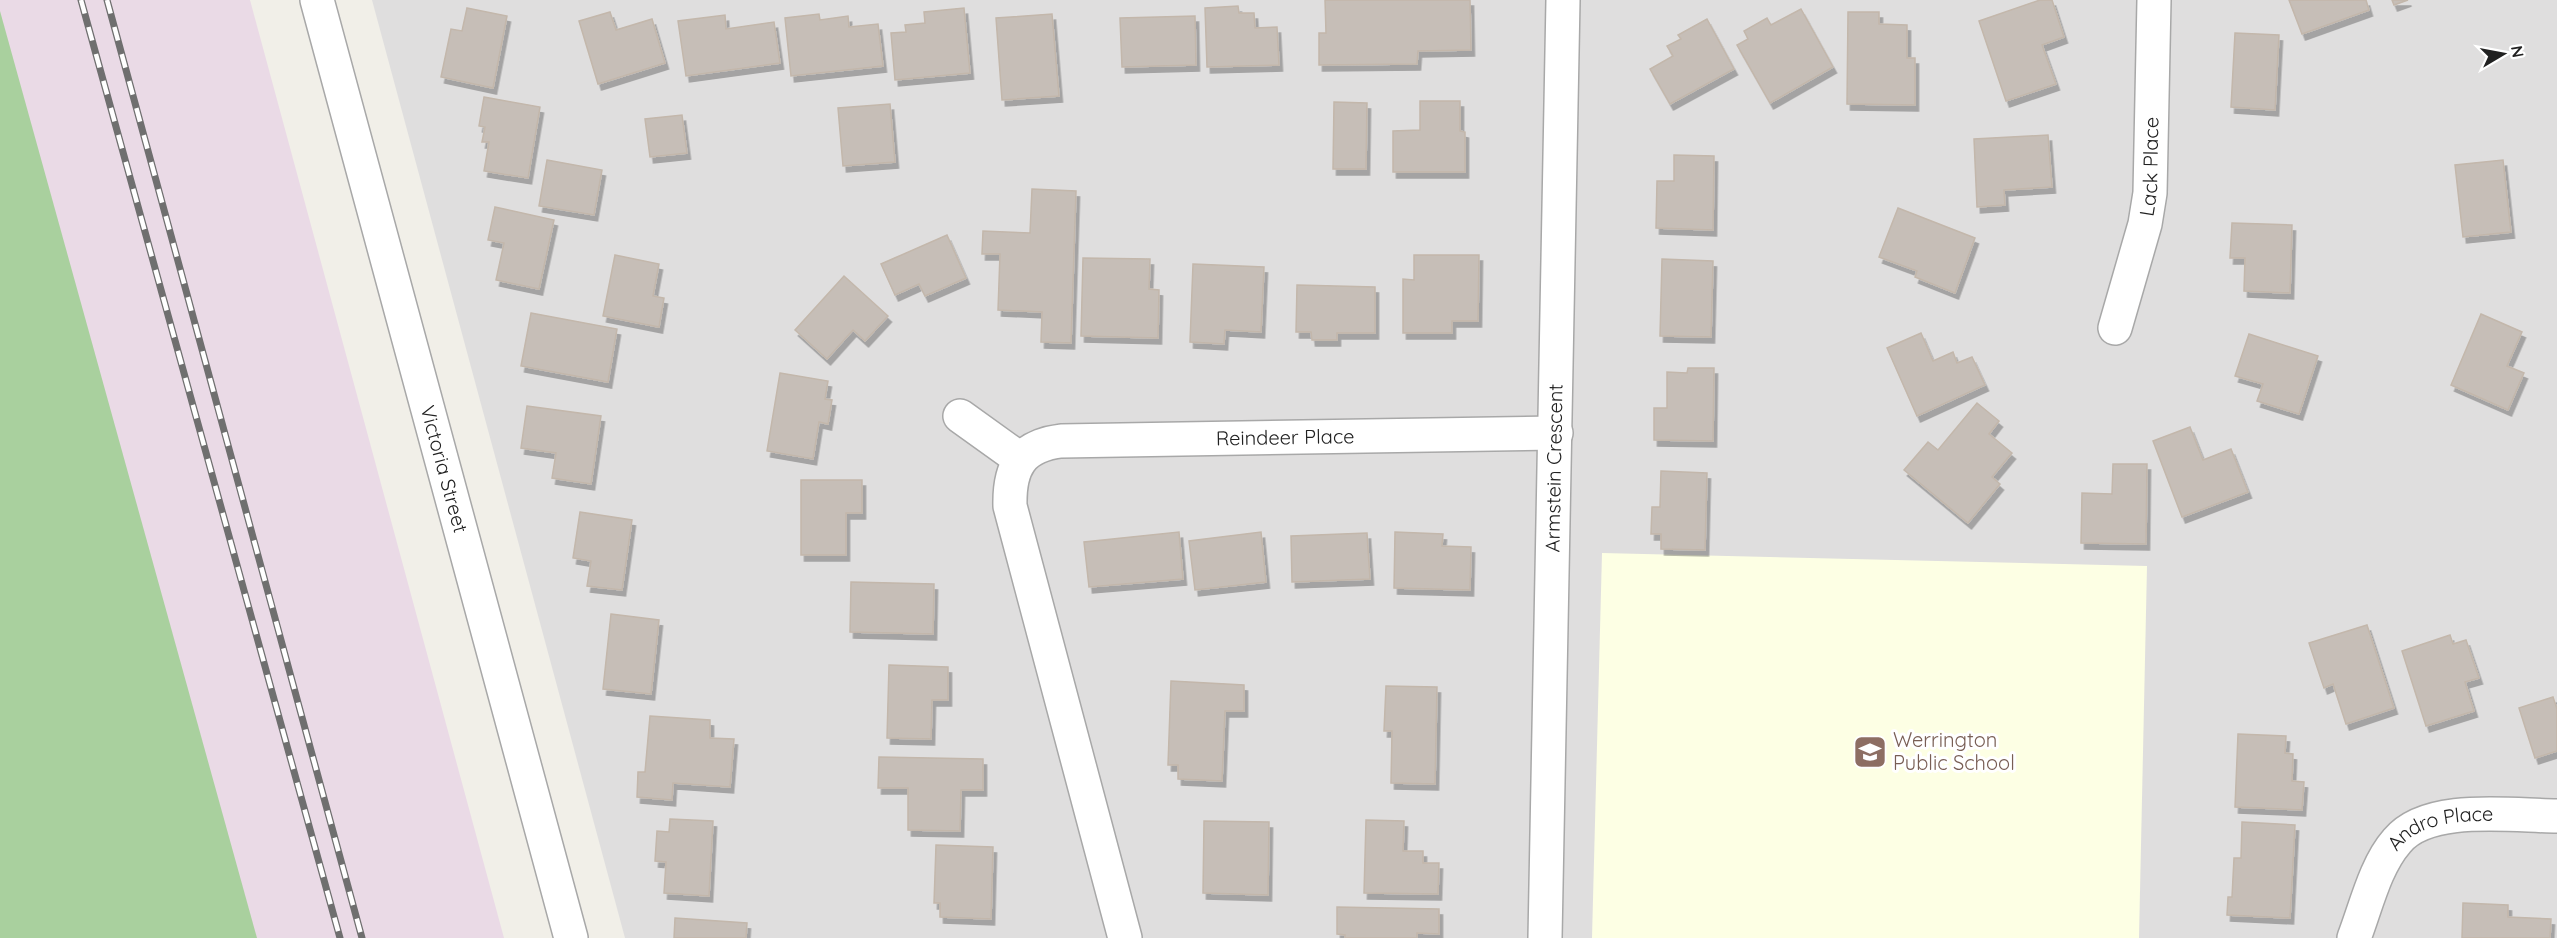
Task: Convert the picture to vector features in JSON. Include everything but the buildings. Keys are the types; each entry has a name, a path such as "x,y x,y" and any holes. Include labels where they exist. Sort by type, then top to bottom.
{"street":[{"name":"Victoria Street","path":"317,0 571,938"},
{"name":"Armstein Crescent","path":"1545,938 1563,0"},
{"name":"Lack Place","path":"2115,328 2145,224 2150,193 2154,0"},
{"path":"960,416 1020,459 1012,479 1010,506 1125,938"},
{"name":"Reindeer Place","path":"1020,459 1040,445 1061,441 1556,434"},
{"name":"Andro Place","path":"2354,938 2384,861 2397,840 2409,831 2421,824 2460,814 2557,816"}],"shaded area":[{"path":"0,0 250,0 504,938 256,938 0,14"},
{"path":"372,0 2557,0 2557,938 625,938"},
{"name":"Werrington Public School","path":"1602,553 2147,566 2139,938 1592,938"}],"green space":[{"path":"0,11 257,938 0,938"}],"railway":[{"path":"81,0 340,938"},
{"path":"107,0 362,938"}],"place":[{"name":"Werrington Public School","path":"1870,752"}]}
